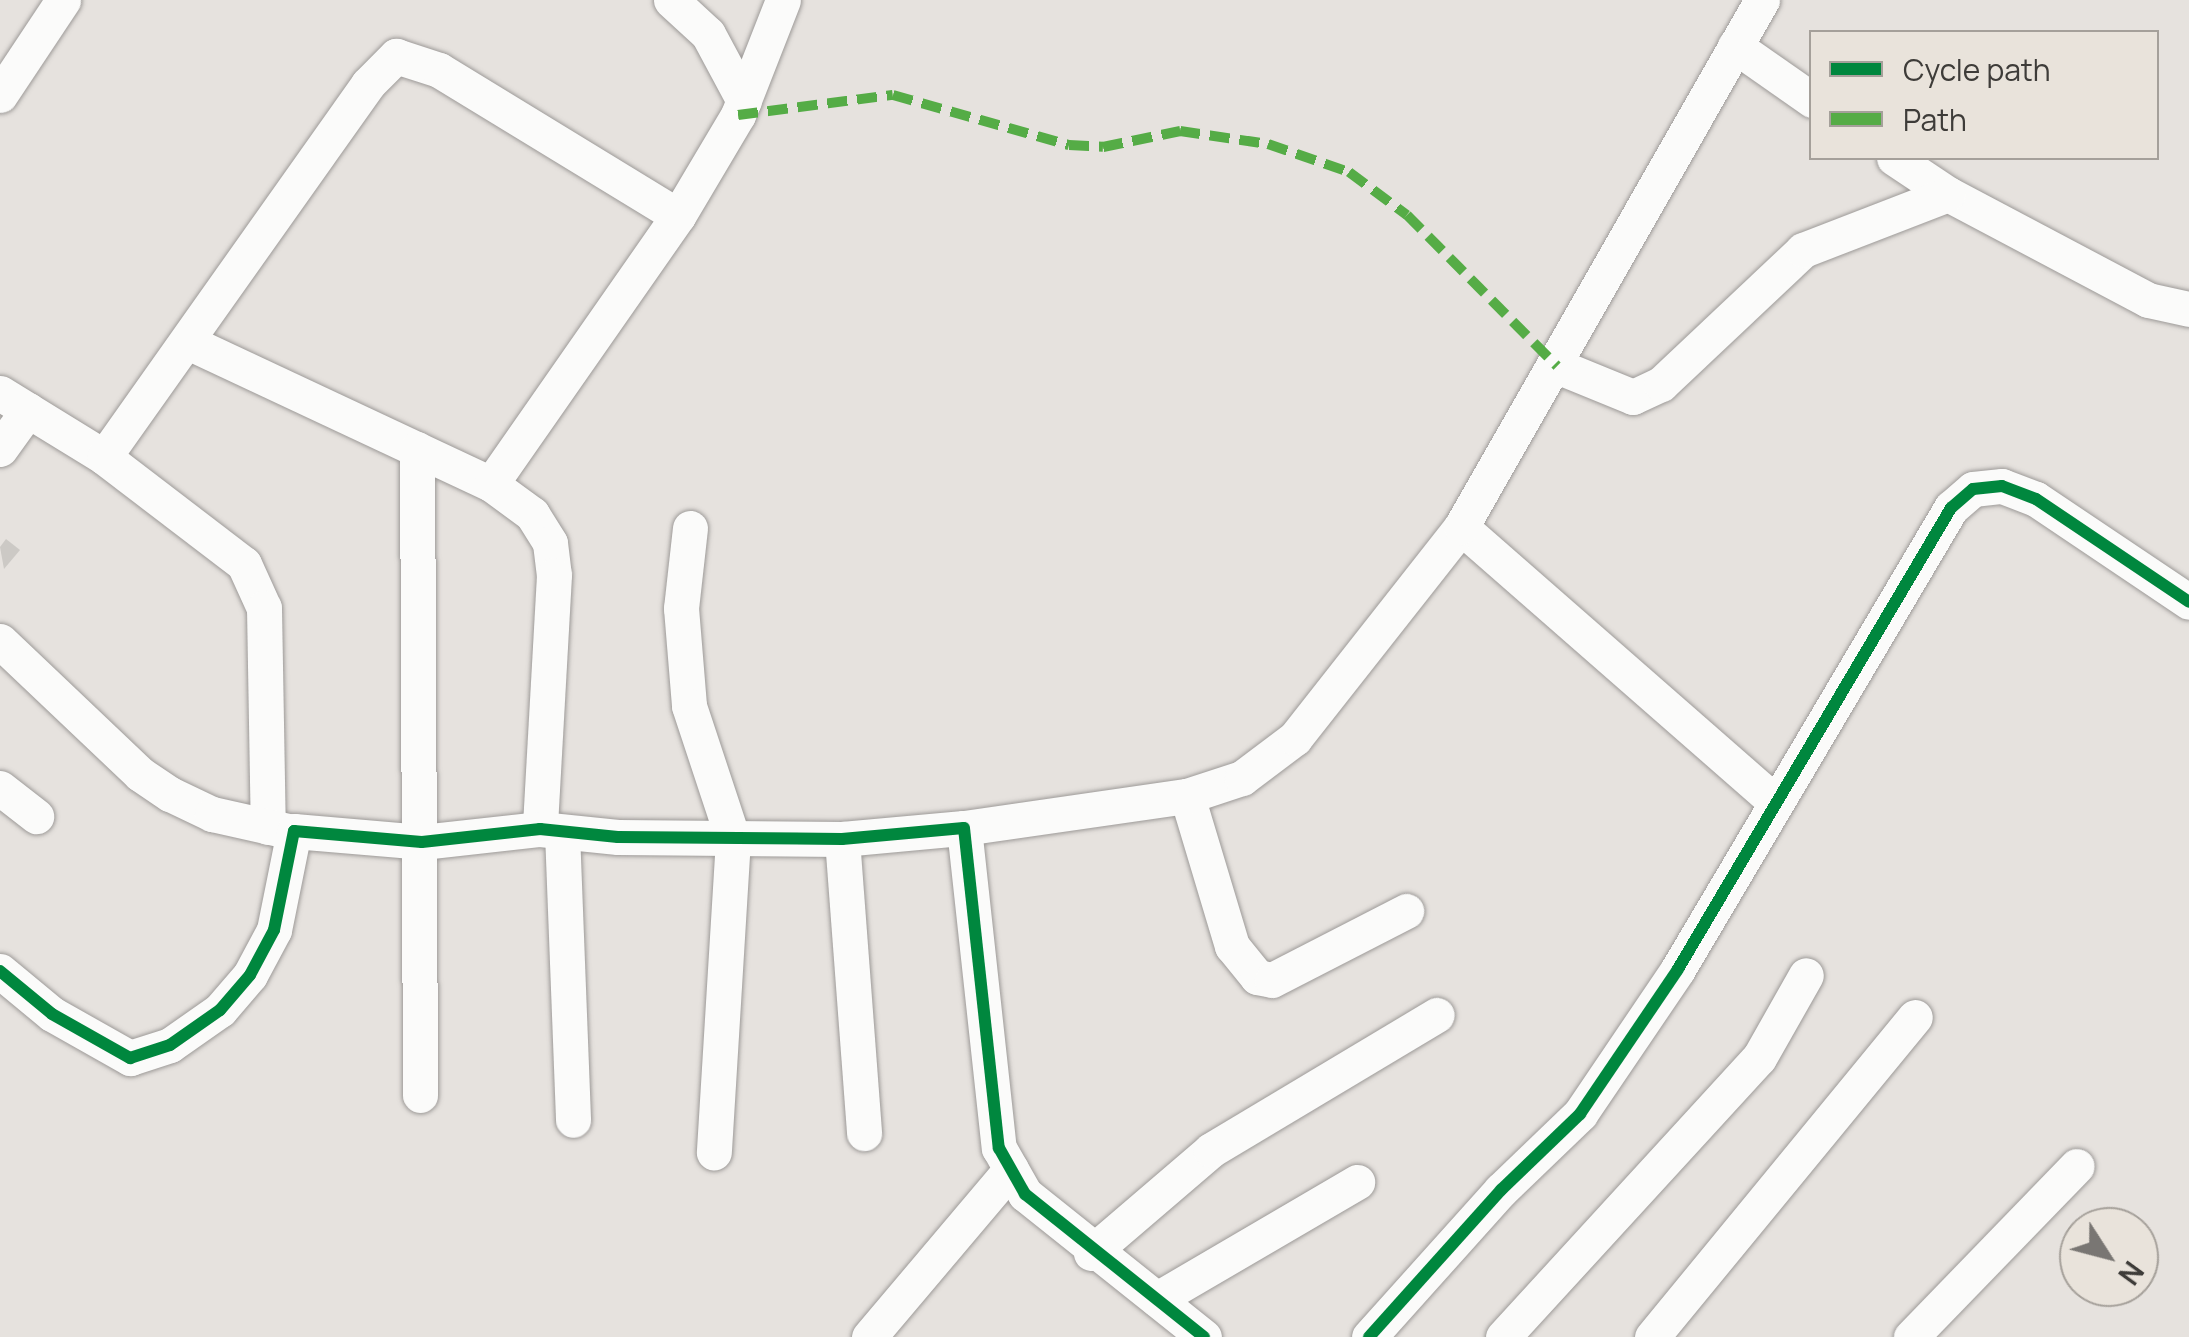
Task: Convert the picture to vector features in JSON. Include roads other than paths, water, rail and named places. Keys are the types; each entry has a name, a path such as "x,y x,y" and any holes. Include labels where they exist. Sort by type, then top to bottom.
{"street":[{"path":"0,96 63,0"},
{"path":"671,0 708,34 744,101"},
{"path":"491,484 678,216 744,101 783,0"},
{"path":"0,641 140,774 212,814 281,829 422,842 551,830 732,839 842,839 964,828 1187,796 1242,778 1295,738 1461,526 1557,366 1662,166 1762,0"},
{"path":"1735,46 1809,98"},
{"path":"104,457 368,84 396,56 439,70 678,216"},
{"path":"1897,160 1948,194 2148,300 2189,308"},
{"path":"1557,366 1634,397 1661,384 1803,250 1948,194"},
{"path":"188,342 491,484 532,514 550,543 554,575 551,830 573,1120"},
{"path":"0,449 14,402 104,457 244,564 264,608 281,829 274,930 250,975 220,1010 170,1045 130,1058 110,1052 0,971"},
{"path":"417,449 422,842 420,1096"},
{"path":"1370,1337 1501,1190 1580,1114 1678,969 1951,508 1973,489 2002,486 2036,499 2189,602"},
{"path":"1461,526 1775,802"},
{"path":"690,528 681,608 689,706 732,839 714,1152"},
{"path":"0,788 36,816"},
{"path":"1187,796 1232,946 1257,977 1272,980 1406,911"},
{"path":"964,828 999,1148 1025,1194 1091,1252 1204,1337"},
{"path":"842,839 864,1132"},
{"path":"1503,1337 1760,1058 1806,975"},
{"path":"1091,1252 1210,1150 1437,1015"},
{"path":"1652,1337 1915,1017"},
{"path":"1911,1337 2077,1166"},
{"path":"869,1337 1011,1169"},
{"path":"1158,1299 1357,1182"}]}
